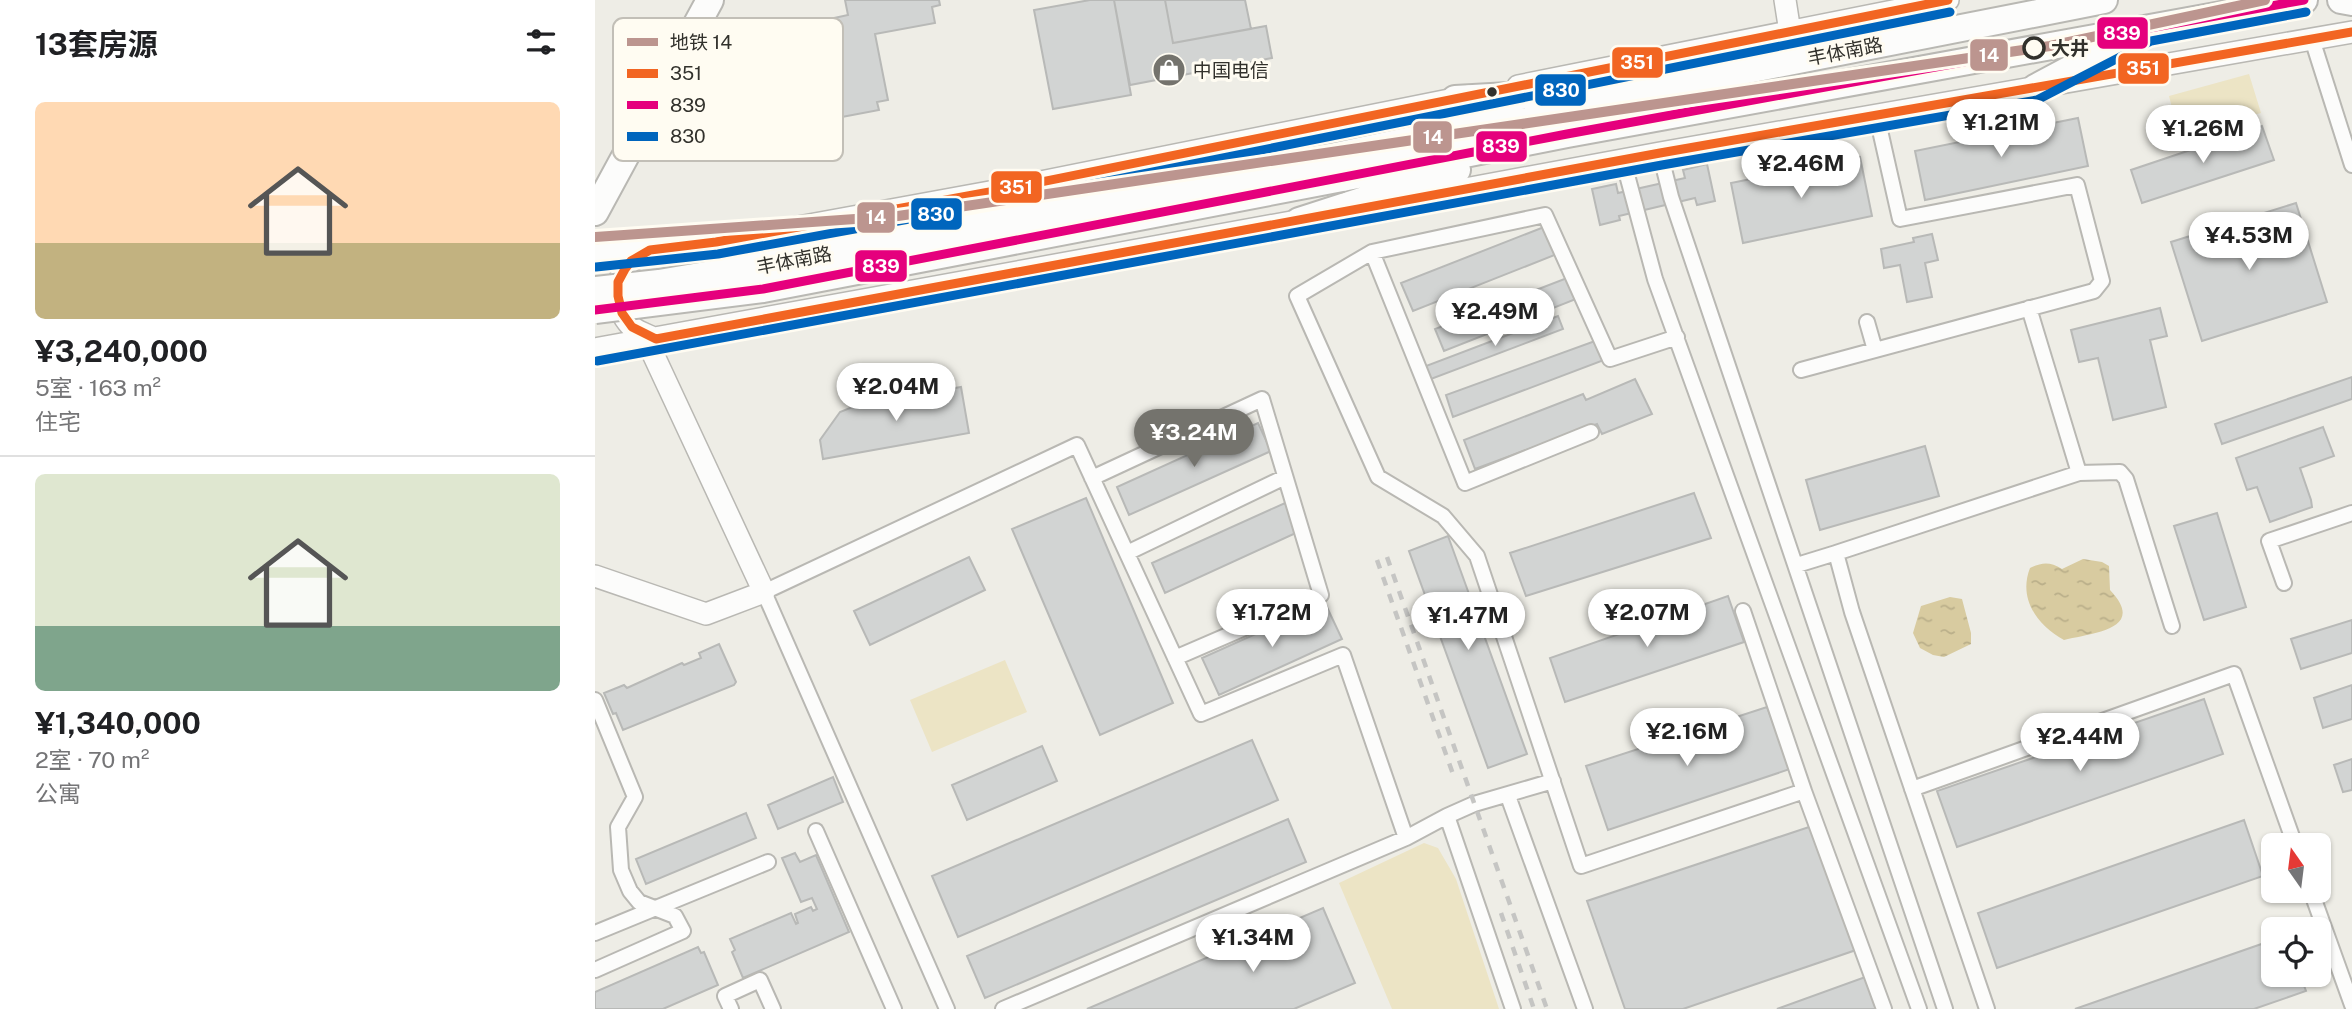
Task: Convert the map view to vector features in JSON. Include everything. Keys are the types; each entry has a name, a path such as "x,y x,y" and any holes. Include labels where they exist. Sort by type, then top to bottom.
{"highway":[{"path":"700,18 710,0"},
{"name":"丰体南路","path":"595,310 763,289 1339,167 1666,86 2104,0"},
{"name":"丰体南路","path":"595,290 659,283 1339,167 1567,134 2304,0"},
{"path":"2341,0 2352,2"},
{"path":"2035,88 2147,29"},
{"path":"1455,99 1666,86"},
{"path":"1299,220 1567,134"},
{"path":"595,212 623,161"}],"street":[{"path":"1785,0 1790,32"},
{"name":"丰体南路","path":"595,255 716,242 1006,189 1948,0"},
{"path":"595,349 1660,153 2352,32"},
{"path":"2312,39 2352,165"},
{"path":"1801,370 2094,291 2102,281 2077,185 1900,219 1877,117"},
{"path":"1660,153 1671,197 1945,1009"},
{"path":"1623,160 1655,279 1919,1009"},
{"path":"1677,337 1610,359 1545,215 1372,252 1297,296 1378,477 1443,516 1477,556 1581,866 1804,791"},
{"path":"650,250 631,261 618,282 622,313 632,327 652,340 947,1009"},
{"path":"1372,252 1465,483 1591,432"},
{"path":"2029,308 2079,473"},
{"path":"1867,322 1875,350"},
{"path":"1092,478 1262,398 1321,595 1175,658"},
{"path":"595,576 706,614 764,592 1077,445 1201,714 1343,655 1406,838"},
{"path":"1797,565 2079,473 2120,472 2126,479 2172,626"},
{"path":"1127,553 1285,477"},
{"path":"2284,583 2269,541 2352,513"},
{"path":"1836,553 1852,612 1987,1009"},
{"path":"1743,611 1804,791 1884,1009"},
{"path":"1912,789 2234,674 2291,833"},
{"path":"595,700 635,797 618,827 621,870 630,891 639,902 675,916 683,931 595,970"},
{"path":"1003,1009 1406,838 1474,804 1509,796 1553,781"},
{"path":"1509,796 1585,1009"},
{"path":"1447,816 1513,1009"},
{"path":"816,831 894,1009"},
{"path":"595,933 768,862"},
{"path":"2315,903 2352,1005"},
{"path":"731,1009 725,996 760,980 773,1009"}],"shaded area":[{"path":"2249,74 2261,113 2179,135 2169,96"},
{"path":"1005,660 1027,712 932,752 910,700"},
{"path":"1424,843 1438,848 1456,879 1499,1009 1392,1009 1339,883"}],"water":[{"path":"2083,559 2109,566 2110,590 2120,603 2123,614 2119,622 2100,632 2064,640 2046,627 2032,610 2026,590 2027,579 2030,568 2035,566 2046,564 2062,569"},
{"path":"1950,597 1962,599 1971,633 1971,644 1944,657 1933,655 1920,648 1913,633 1921,606"}],"building":[{"path":"845,0 939,0 940,5 932,7 935,23 875,34 888,100 877,102 879,110 843,117 843,18 834,18 848,15"},
{"path":"1090,0 1114,0 1131,95 1053,109 1034,10"},
{"path":"1114,0 1165,0 1173,43 1266,26 1272,58 1130,85"},
{"path":"1165,0 1245,0 1251,29 1173,43"},
{"path":"2078,118 2088,166 1925,200 1915,151"},
{"path":"2262,126 2274,160 2142,203 2131,170"},
{"path":"1860,157 1872,216 1743,243 1731,183"},
{"path":"1707,164 1715,201 1697,205 1695,198 1619,216 1620,220 1600,225 1592,189 1616,184 1618,193 1685,178 1683,170"},
{"path":"2296,203 2327,302 2202,341 2171,242"},
{"path":"1544,227 1557,254 1413,311 1401,283"},
{"path":"1932,234 1938,260 1925,263 1932,297 1907,302 1900,265 1884,268 1881,249 1914,242 1913,238"},
{"path":"1567,278 1576,299 1444,351 1435,329"},
{"path":"2160,308 2167,336 2150,340 2166,407 2113,420 2098,358 2079,362 2071,330"},
{"path":"1558,316 1563,329 1431,379 1426,366"},
{"path":"1595,341 1604,360 1453,417 1446,395"},
{"path":"2352,377 2352,399 2222,444 2215,424"},
{"path":"1635,379 1652,414 1602,434 1597,424 1475,469 1464,440 1583,394 1586,400"},
{"path":"961,387 969,433 823,459 820,440 840,412 855,406"},
{"path":"1258,423 1271,451 1129,515 1117,487"},
{"path":"2323,427 2334,456 2300,468 2312,507 2270,522 2257,487 2247,490 2236,458"},
{"path":"1925,446 1939,496 1820,530 1806,480"},
{"path":"1694,493 1711,538 1526,596 1510,553"},
{"path":"1086,498 1173,703 1100,735 1012,529"},
{"path":"1285,503 1298,532 1165,593 1152,563"},
{"path":"2217,513 2246,607 2204,620 2174,526"},
{"path":"1448,536 1527,754 1488,768 1409,551"},
{"path":"969,557 985,590 870,645 854,611"},
{"path":"1728,596 1744,642 1565,702 1550,658"},
{"path":"1325,603 1342,639 1219,695 1202,658"},
{"path":"2352,620 2352,653 2301,669 2291,639"},
{"path":"719,644 736,682 734,685 623,730 604,693 624,685 627,688 682,663 684,665 701,658 699,653"},
{"path":"2352,685 2352,719 2323,728 2314,698"},
{"path":"2204,699 2223,754 1957,847 1937,791"},
{"path":"1767,707 1790,769 1608,830 1586,766"},
{"path":"1252,740 1278,800 958,937 932,876"},
{"path":"1042,746 1057,781 967,820 952,785"},
{"path":"2352,759 2352,790 2343,792 2334,765"},
{"path":"833,777 843,802 778,829 768,805"},
{"path":"746,813 756,838 646,884 636,859"},
{"path":"1288,819 1306,862 985,998 967,956"},
{"path":"2244,820 2261,870 2261,877 1997,968 1978,913"},
{"path":"1815,825 1856,950 1683,1009 1625,1009 1587,901"},
{"path":"795,853 800,862 816,855 849,932 743,978 732,952 735,950 730,939 791,913 796,924 795,914 811,907 813,911 817,909 812,898 801,902 782,858"},
{"path":"1323,908 1355,983 1294,1009 1087,1009"},
{"path":"2261,944 2261,987 2304,987 2306,991 2254,1009 2075,1009"},
{"path":"698,947 701,953 704,952 718,985 663,1009 595,1009 595,992"},
{"path":"1868,976 1880,1009 1777,1009"}],"railway":[{"path":"1387,557 1547,1009"},
{"path":"1377,560 1454,777"},
{"path":"1501,913 1534,1009"}],"metro line":[{"name":"14","path":"595,237 898,216 2050,46 2265,0"}],"transit line":[{"name":"351","path":"1948,0 1006,189 716,242 650,250 631,261 625,269 618,282 618,296 622,313 632,327 656,339 1660,153 2352,32"},
{"name":"839","path":"595,310 763,289 1567,134 2304,0"},
{"name":"830","path":"596,267 718,254 1008,201 1950,12"},
{"name":"830","path":"597,361 1662,165 2037,100 2151,41 2306,12"}],"place":[{"name":"大井","path":"2034,48"},
{"name":"中国电信","path":"1169,70"}]}
